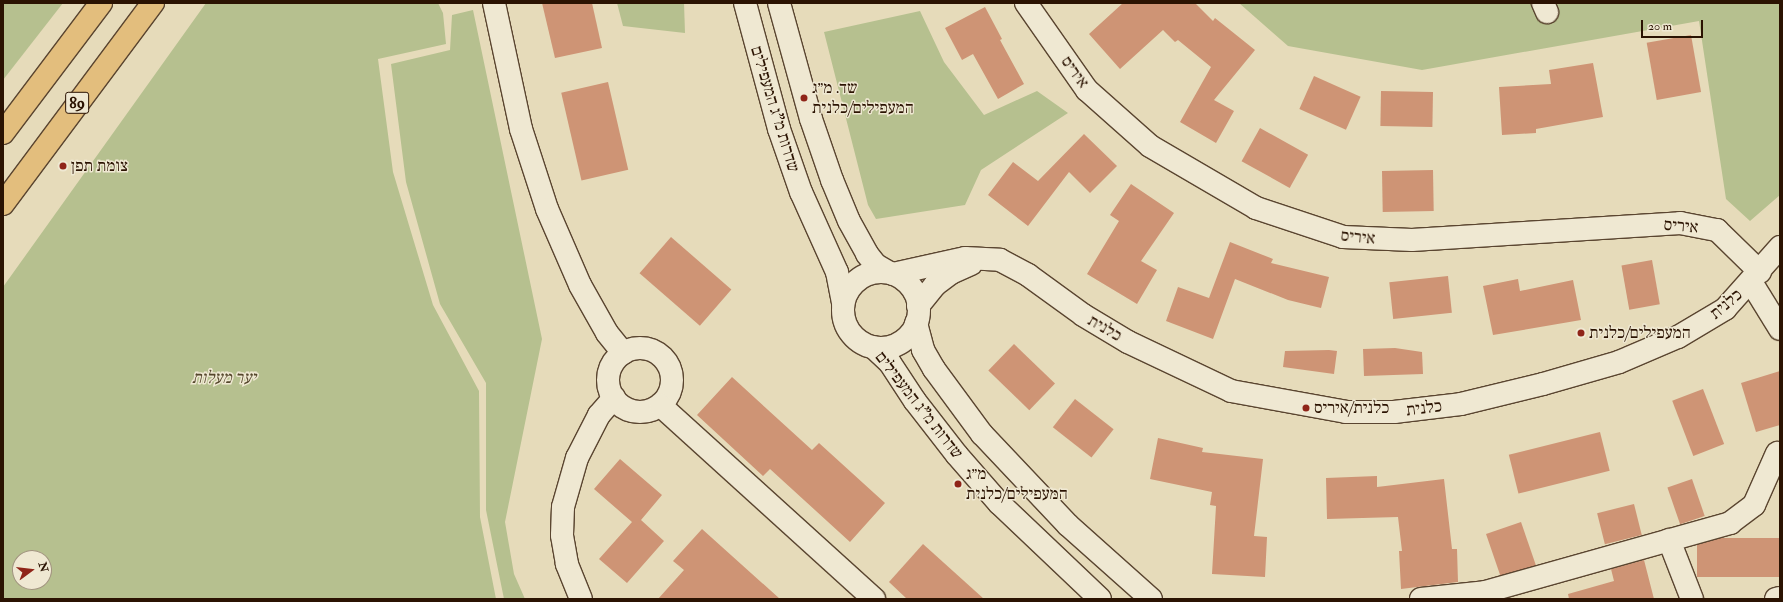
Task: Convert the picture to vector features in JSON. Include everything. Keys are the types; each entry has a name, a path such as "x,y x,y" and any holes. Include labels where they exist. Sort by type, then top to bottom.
{"highway":[{"name":"89","path":"3,132 101,3"},
{"name":"89","path":"3,204 153,3"}],"street":[{"path":"494,3 514,102 545,202 580,285 607,333 622,353"},
{"name":"שדרות מ\"ג המעפילים","path":"746,3 779,129 801,192 837,272 843,304"},
{"name":"שדרות מ\"ג המעפילים","path":"779,3 811,119 832,180 849,221 867,254 876,265 891,273"},
{"name":"איריס","path":"1026,3 1088,90 1150,146 1256,208 1343,237 1412,240 1680,223 1717,230 1755,277 1780,329"},
{"name":"כלנית","path":"891,273 965,258 987,258 1000,260 1028,275 1083,315 1128,342 1231,391 1346,412 1394,412 1461,404 1619,362 1678,337 1725,309 1755,277 1780,247"},
{"path":"917,315 911,286 891,273 876,272 865,275 854,282 843,304 843,315 853,336 873,347 884,348 903,340 935,285 951,273 987,258"},
{"name":"שדרות מ\"ג המעפילים","path":"917,315 923,350 934,369 982,434 1068,525 1151,599"},
{"name":"שדרות מ\"ג המעפילים","path":"873,347 890,364 915,401 957,455 999,503 1100,599"},
{"path":"632,348 647,348 661,355 667,362 672,371 672,387 660,405 649,411 638,412 624,408 614,398 609,388 609,373 613,364 622,353 632,348"},
{"path":"581,599 567,564 562,535 563,507 577,458 599,415 614,398"},
{"path":"660,405 874,599"},
{"path":"1421,599 1484,592 1730,523 1754,505 1777,453"},
{"path":"1669,540 1692,599"},
{"path":"1776,599 1780,598"}],"green space":[{"path":"3,3 63,3 3,80"},
{"name":"יער מעלות","path":"206,3 438,3 443,13 446,44 378,59 393,172 433,305 479,391 480,517 496,599 3,599 3,287"},
{"path":"617,3 684,3 685,33 623,26"},
{"path":"1239,3 1780,3 1780,195 1750,221 1726,199 1699,21 1422,70 1288,46"},
{"path":"473,10 542,339 505,522 514,574 525,599 504,599 486,510 486,383 440,304 406,182 391,64 450,50 452,15"},
{"path":"920,11 944,62 984,115 1037,91 1068,113 981,170 965,205 876,219 868,205 824,32"}],"building":[{"path":"542,3 592,3 602,48 555,58"},
{"path":"1123,3 1195,3 1213,21 1215,18 1255,50 1214,100 1234,111 1216,143 1180,122 1211,67 1178,40 1175,42 1163,30 1120,69 1089,34"},
{"path":"985,7 1002,39 1000,40 1024,84 998,99 973,54 962,60 945,28"},
{"path":"1691,35 1701,92 1657,100 1647,43"},
{"path":"1593,63 1603,117 1536,129 1536,133 1502,135 1499,87 1551,84 1549,70"},
{"path":"1314,76 1361,97 1346,130 1299,109"},
{"path":"608,82 628,170 581,180 561,93"},
{"path":"1381,91 1433,92 1432,127 1380,126"},
{"path":"1260,128 1308,155 1290,188 1242,161"},
{"path":"1084,134 1117,166 1090,193 1069,172 1028,226 988,195 1013,162 1038,181"},
{"path":"1433,170 1434,211 1383,212 1382,171"},
{"path":"1131,184 1174,213 1141,261 1157,270 1137,304 1087,274 1119,221 1110,215"},
{"path":"671,237 731,289 700,326 640,273"},
{"path":"1230,242 1273,259 1271,263 1329,277 1321,308 1288,300 1235,279 1213,339 1166,321 1178,287 1209,298"},
{"path":"1652,260 1660,304 1629,310 1621,265"},
{"path":"1448,276 1452,313 1393,319 1389,282"},
{"path":"1518,279 1520,291 1573,280 1581,320 1493,335 1483,286"},
{"path":"1014,344 1055,384 1029,410 988,371"},
{"path":"1395,348 1422,352 1423,374 1364,376 1363,349"},
{"path":"1285,351 1337,351 1334,374 1283,367"},
{"path":"1780,371 1780,425 1756,432 1741,383"},
{"path":"732,377 812,450 819,443 885,503 850,542 770,469 763,476 697,415"},
{"path":"1703,389 1724,444 1693,456 1672,401"},
{"path":"1075,399 1114,429 1091,458 1053,427"},
{"path":"1600,432 1610,471 1518,494 1509,455"},
{"path":"1158,438 1203,448 1202,452 1263,459 1254,536 1267,537 1265,577 1212,574 1216,506 1210,505 1212,492 1150,479"},
{"path":"620,459 662,495 641,520 664,541 627,583 599,559 632,522 594,489"},
{"path":"1377,476 1377,487 1444,479 1452,549 1457,549 1458,582 1401,589 1399,551 1402,551 1398,517 1327,519 1326,478"},
{"path":"1692,479 1705,516 1680,524 1667,487"},
{"path":"1634,504 1642,535 1605,544 1597,513"},
{"path":"1521,522 1536,565 1501,578 1486,534"},
{"path":"702,529 780,599 658,599 684,570 673,561"},
{"path":"1697,538 1780,538 1780,577 1697,577"},
{"path":"923,544 984,599 907,599 889,582"},
{"path":"1644,560 1654,599 1569,599 1568,594 1614,581 1611,569"}],"place":[{"name":"שד. מ״ג המעפילים/כלנית","path":"804,98"},
{"name":"צומת תפן","path":"63,166"},
{"name":"המעפילים/כלנית","path":"1581,333"},
{"name":"כלנית/איריס","path":"1306,408"},
{"name":"מ״ג המעפילים/כלנית","path":"958,484"}]}
